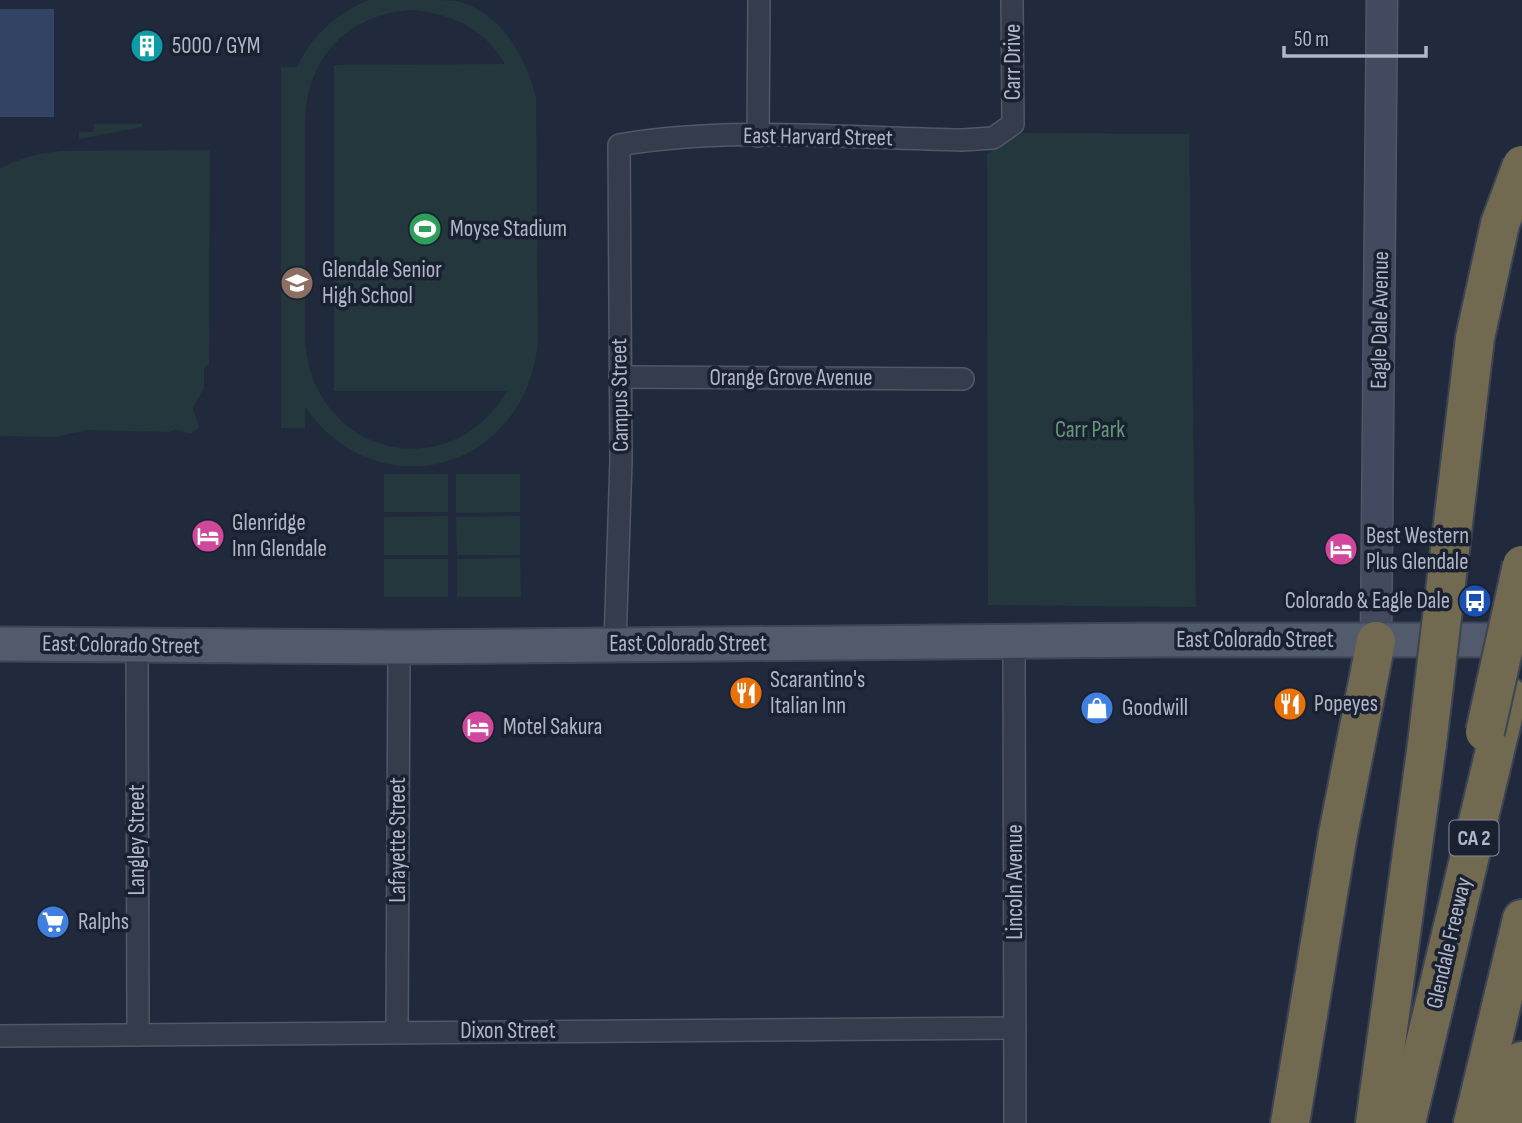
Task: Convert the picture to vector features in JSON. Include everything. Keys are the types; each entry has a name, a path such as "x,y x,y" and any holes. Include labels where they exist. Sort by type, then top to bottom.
{"highway":[{"path":"1375,1123 1427,744 1475,338 1500,225 1522,165"},
{"path":"1492,733 1522,565"},
{"path":"1290,1123 1338,834 1376,641"},
{"path":"1492,733 1522,641"},
{"name":"Glendale Freeway","path":"1406,1123 1449,942 1492,733"},
{"path":"1473,1123 1522,919"},
{"path":"1502,1123 1522,1061"}],"main road":[{"name":"Eagle Dale Avenue","path":"1376,641 1382,0"},
{"name":"East Colorado Street","path":"0,643 399,647 1014,641 1522,641"}],"street":[{"path":"758,136 759,0"},
{"name":"Carr Drive","path":"1013,0 1013,124"},
{"name":"East Harvard Street","path":"619,145 673,136 962,140 993,138 1013,124"},
{"name":"Campus Street","path":"615,644 621,460 619,145"},
{"name":"Orange Grove Avenue","path":"620,377 963,379"},
{"name":"Lincoln Avenue","path":"1014,641 1015,1123"},
{"name":"Langley Street","path":"137,646 138,1035"},
{"name":"Lafayette Street","path":"397,1032 399,647"},
{"name":"Dixon Street","path":"0,1036 1016,1028"}],"green space":[{"path":"369,0 439,0 457,1 473,7 499,26 509,38 526,67 536,98 538,341 528,385 508,420 479,446 446,462 409,466 372,459 336,440 305,407 305,428 281,428 281,67 297,67 318,35 336,18","holes":["412,10 453,19 477,32 488,41 505,64 334,65 334,391 507,391 482,422 452,441 420,448 388,446 358,433 332,411 314,381 305,342 305,117 308,94 315,74 337,41 369,20 390,13"]},
{"path":"94,124 142,124 142,127 79,139 79,132 93,132"},
{"name":"Carr Park","path":"1021,133 1189,134 1196,607 988,605 987,154"},
{"path":"210,150 209,364 204,368 204,388 193,408 199,427 191,434 175,429 170,432 89,430 55,437 0,436 0,169 29,157 61,151"},
{"path":"384,474 448,474 448,512 384,512"},
{"path":"456,474 520,474 520,512 456,513"},
{"path":"448,516 448,555 384,555 384,517"},
{"path":"520,516 520,555 457,555 456,517"},
{"path":"520,558 521,597 457,597 457,559"},
{"path":"384,559 448,559 448,597 384,597"}],"water":[{"path":"0,9 54,9 54,117 0,117"}],"place":[{"name":"5000 / GYM","path":"147,46"},
{"name":"Moyse Stadium","path":"425,229"},
{"name":"Glendale Senior High School","path":"297,283"},
{"name":"Glenridge Inn Glendale","path":"208,536"},
{"name":"Best Western Plus Glendale","path":"1341,549"},
{"name":"Colorado & Eagle Dale","path":"1475,601"},
{"name":"Scarantino's Italian Inn","path":"746,693"},
{"name":"Popeyes","path":"1290,704"},
{"name":"Goodwill","path":"1097,708"},
{"name":"Motel Sakura","path":"478,727"},
{"name":"Ralphs","path":"53,922"}]}
